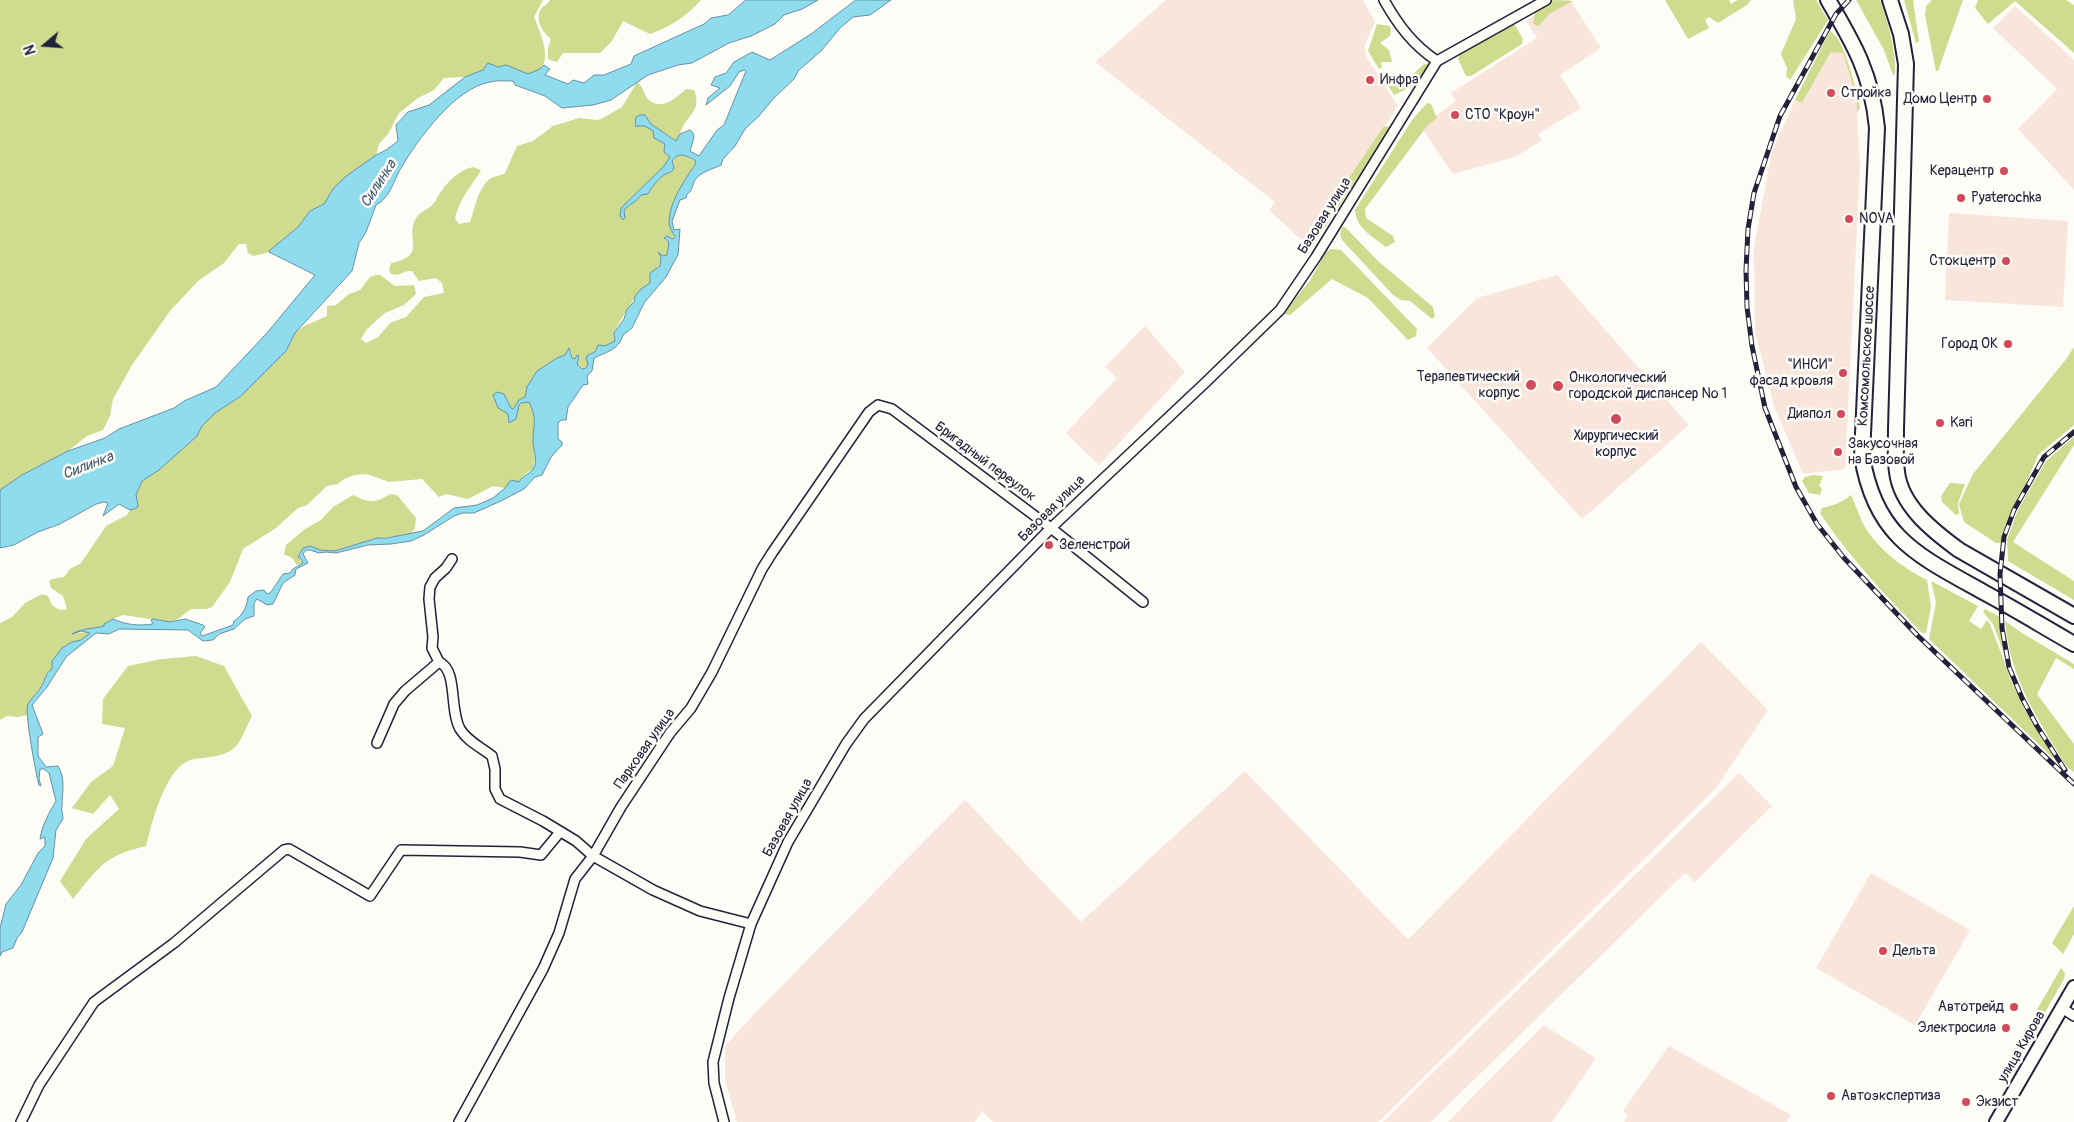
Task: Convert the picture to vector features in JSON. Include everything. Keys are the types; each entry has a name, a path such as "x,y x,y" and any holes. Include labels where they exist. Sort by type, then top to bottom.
{"main road":[{"name":"Комсомольское шоссе","path":"1828,0 1856,46 1866,71 1875,106 1877,128 1862,456 1869,491 1886,522 1897,535 1925,559 2074,644"},
{"path":"1890,0 1901,34 1906,64 1896,429 1897,473 1912,508 1941,537 1959,550 2074,616"},
{"name":"улица Кирова","path":"1996,1122 2074,987"}],"street":[{"path":"1384,0 1400,27 1411,40 1419,49 1437,61"},
{"name":"Базовая улица","path":"724,1122 714,1083 713,1062 729,998 751,924 788,842 846,744 864,719 1051,528 1280,310 1316,258 1437,61 1546,0"},
{"name":"Бригадный переулок","path":"878,405 892,410 1051,528 1144,602"},
{"name":"Парковая улица","path":"459,1122 542,969 559,933 575,879 593,856 646,768 670,733 691,708 772,552 869,412 878,405"},
{"path":"438,662 432,648 430,587 434,578 446,568 452,559"},
{"path":"438,662 445,664 451,675 455,717 460,728 470,741 492,756 495,762 496,790 500,799 576,841 593,856 674,900 700,911 751,924"},
{"path":"377,744 394,704 438,662"},
{"path":"21,1122 38,1085 94,1002 174,943 278,853 289,849 370,896 401,850 520,852 541,855 560,832"},
{"path":"2062,1008 2074,1016"}],"shaded area":[{"path":"1166,0 1363,0 1375,22 1364,47 1366,57 1398,106 1305,243 1269,210 1275,202 1095,62"},
{"path":"1558,0 1570,0 1601,48 1560,75 1581,108 1538,134 1542,140 1515,157 1453,174 1421,127 1456,101 1451,93 1537,38 1526,21"},
{"path":"2015,6 2074,60 2074,190 2018,129 2057,89 1993,28"},
{"path":"1832,51 1843,53 1856,95 1860,166 1845,469 1803,474 1774,406 1755,332 1754,248 1772,151 1795,100 1802,103"},
{"name":"Стокцентр","path":"1949,213 2068,221 2063,307 1945,300"},
{"name":"Онкологический городской диспансер № 1","path":"1557,275 1689,425 1582,519 1427,348 1477,298"},
{"path":"1145,326 1185,372 1099,465 1066,433 1117,378 1105,367"},
{"path":"1701,642 1768,710 1716,788 1378,1122 993,1122 982,1111 975,1122 737,1122 725,1080 725,1046 757,1011 965,800 1081,922 1245,771 1408,940"},
{"path":"1739,773 1772,806 1695,882 1685,873 1431,1122 1383,1122"},
{"path":"1871,873 1970,930 1915,1025 1816,968"},
{"path":"1544,1025 1595,1058 1552,1122 1448,1122"},
{"path":"1669,1046 1791,1115 1787,1122 1624,1122 1628,1115 1623,1111"}],"green space":[{"path":"0,0 543,0 534,17 544,44 545,59 539,70 528,75 506,65 483,70 465,77 444,78 434,90 418,98 399,113 388,134 379,144 376,155 333,189 324,204 310,211 298,227 269,252 254,256 248,253 246,244 239,244 224,263 198,281 170,311 132,365 113,399 110,416 103,430 87,436 68,451 22,475 0,490"},
{"path":"550,0 701,0 678,20 650,34 623,21 612,41 600,53 563,53 557,62 548,59 548,48 551,39 542,29 538,17 541,9"},
{"path":"1553,0 1573,1 1549,14 1539,26 1533,24 1535,12"},
{"path":"1665,0 1729,0 1731,4 1737,0 1751,0 1747,5 1718,23 1709,17 1705,20 1709,28 1688,39"},
{"path":"1793,0 1816,0 1828,20 1790,80 1786,76 1787,68 1781,54 1796,19"},
{"path":"1856,0 1880,0 1893,45 1895,74 1893,75 1884,50"},
{"path":"1904,0 1913,0 1919,42 1916,43"},
{"path":"1932,0 1963,0 1938,71 1936,71 1925,15 1926,6"},
{"path":"1978,0 2066,0 2074,5 2074,53 2015,1 1988,24 1975,8"},
{"path":"1377,24 1390,26 1391,31 1390,36 1380,43 1389,50 1392,62 1381,62 1382,67 1379,69 1368,51"},
{"path":"1510,25 1515,25 1523,39 1522,44 1471,76 1466,76 1458,59 1460,53"},
{"path":"1830,31 1845,54 1853,78 1860,107 1857,113 1856,95 1843,53 1831,52 1802,103 1795,100"},
{"path":"1424,64 1430,64 1426,75 1411,87 1394,95 1384,79 1387,76 1393,81 1407,78"},
{"path":"637,82 648,99 658,104 668,102 686,89 694,90 696,106 683,126 677,141 651,124 645,115 639,115 634,124 635,126 645,126 653,131 654,136 665,144 664,152 670,157 664,166 621,208 625,217 624,210 641,195 648,194 664,175 672,170 674,167 672,161 677,156 686,156 696,161 696,164 675,198 672,208 671,227 675,236 673,239 668,236 664,239 669,242 667,255 663,256 658,252 661,257 660,266 650,273 650,283 636,295 620,321 614,334 615,341 605,346 600,345 595,352 589,354 588,364 584,369 577,364 575,358 572,358 571,351 568,349 565,355 541,368 525,398 519,400 513,409 504,394 497,392 493,395 498,408 508,414 508,422 520,403 529,402 535,418 533,441 535,460 533,469 525,474 519,482 505,488 493,486 468,499 446,494 439,497 422,479 389,482 367,474 354,475 338,484 327,486 307,505 298,508 276,528 243,549 230,582 212,607 191,609 178,619 170,622 123,615 110,620 104,626 83,629 75,633 88,632 89,635 57,654 52,669 29,703 27,715 18,717 7,716 0,720 0,623 12,617 25,603 42,594 48,596 55,608 67,609 63,596 51,588 49,581 64,577 70,569 81,563 106,526 127,515 130,510 137,508 136,495 142,481 159,470 197,436 202,426 215,413 241,396 286,351 295,333 304,326 327,316 327,306 336,305 349,294 360,290 370,277 376,275 380,275 395,286 414,285 416,294 404,305 385,313 367,329 361,339 366,343 378,337 390,323 406,317 424,297 444,293 442,283 436,278 419,281 412,271 394,275 389,270 391,263 409,256 412,251 412,233 416,218 433,204 452,179 469,168 473,167 481,170 463,199 455,219 459,224 470,222 483,187 493,177 505,173 517,146 533,141 553,126 579,118 598,120 603,118 622,107"},
{"path":"1427,103 1431,104 1437,118 1427,126 1365,209 1366,218 1393,236 1395,242 1386,247 1362,227 1358,222 1355,210 1412,120"},
{"path":"1384,126 1389,127 1389,130 1326,226 1322,229 1317,225"},
{"path":"1342,227 1345,227 1379,262 1433,307 1435,316 1432,319 1410,301 1401,300 1393,295 1342,240 1340,234"},
{"path":"1331,249 1341,250 1417,329 1416,336 1408,340 1368,298 1332,279 1290,315 1284,314 1309,282 1326,252"},
{"path":"2074,347 2074,425 2038,455 2001,543 1996,543 1964,522 1959,504 1973,474"},
{"path":"2074,437 2074,445 2013,542 2074,581 2074,600 2008,561 2007,540 2018,510 2046,461"},
{"path":"1813,475 1823,476 1819,486 1822,488 1820,495 1809,493 1802,481 1805,477"},
{"path":"1950,483 1965,484 1958,503 1959,514 1956,515 1942,502 1941,496"},
{"path":"390,494 397,495 416,518 415,528 410,535 377,538 335,551 320,550 308,546 302,549 299,558 303,563 297,565 292,558 284,554 286,545 305,529 321,520 333,507 353,495 364,500 376,501"},
{"path":"1851,495 1863,523 1884,551 1909,570 1927,580 1931,607 1926,633 1922,633 1868,575 1820,513 1822,508 1844,500"},
{"path":"1931,581 1978,606 1969,621 1981,629 1987,620 1990,624 2011,680 2025,710 2057,762 1929,639 1936,602"},
{"path":"1985,609 2000,617 2005,656 1993,624 1983,612"},
{"path":"2005,621 2074,664 2074,669 2056,658 2037,694 2074,744 2074,772 2066,766 2026,697 2013,661"},
{"path":"196,656 224,666 252,716 241,739 228,752 191,760 180,767 172,776 160,799 146,846 121,854 104,864 73,899 60,881 86,839 119,809 110,795 93,814 72,808 91,782 113,766 125,728 102,724 103,699 128,666 162,659"},
{"path":"2074,906 2074,934 2063,954 2052,943"},
{"path":"2061,968 2065,973 2064,979 2015,1065 2008,1068 2004,1067"}],"water":[{"name":"Силинка","path":"746,0 818,0 802,9 784,15 775,24 751,36 729,43 692,63 678,65 648,75 611,100 593,105 562,108 545,96 515,85 513,81 490,82 477,86 464,94 451,104 427,130 401,168 385,198 376,205 366,232 359,243 352,271 295,333 286,351 241,396 215,413 202,426 197,436 159,470 142,481 136,495 137,508 130,510 119,504 103,516 108,503 96,504 60,524 38,532 14,545 0,548 0,490 22,475 68,451 105,438 119,429 174,408 184,401 216,387 266,334 315,275 269,251 298,227 310,211 324,204 333,189 345,177 398,141 396,125 408,112 429,105 465,77 483,70 488,63 498,67 506,65 528,74 540,69 544,65 550,69 545,75 568,84 573,80 584,83 594,75 604,75 631,64 634,56 704,24 711,18 728,15"},
{"path":"856,0 891,0 870,15 853,17 840,28 821,51 798,71 794,79 745,129 735,146 723,159 721,165 697,177 686,198 680,200 672,221 674,230 680,229 678,255 666,277 644,303 632,328 623,335 615,347 594,358 592,371 587,376 588,384 583,385 568,407 566,420 561,420 558,423 558,439 562,442 562,445 551,457 542,475 535,477 524,489 501,501 474,513 462,513 454,516 411,541 368,545 336,553 319,553 306,550 303,554 308,563 296,569 295,575 283,583 273,604 267,605 257,599 254,603 254,616 245,619 234,629 219,634 213,640 203,641 188,630 119,629 109,634 96,633 66,657 47,687 32,705 43,734 38,737 38,756 46,767 58,766 62,776 63,819 56,830 53,858 22,932 13,948 2,952 0,956 0,928 6,904 21,885 38,853 45,846 45,837 40,839 41,834 46,819 56,801 49,773 44,769 40,769 39,779 41,786 39,785 29,730 28,704 41,688 47,674 52,669 52,661 62,648 72,642 81,640 90,633 81,631 72,634 76,632 84,630 104,626 104,624 113,619 128,624 142,625 153,624 151,620 153,619 170,622 185,619 205,627 200,633 202,636 233,625 234,621 244,611 248,597 256,591 264,590 267,594 271,592 283,574 290,573 303,563 298,557 303,548 310,546 320,550 335,551 377,538 387,538 423,531 454,508 477,505 493,498 511,480 519,482 531,471 536,463 533,441 533,414 529,402 521,403 516,419 509,423 508,414 498,408 493,395 497,392 504,394 513,409 519,400 525,397 527,387 537,371 565,355 569,348 572,358 575,359 577,355 579,356 577,364 582,369 586,368 588,364 586,358 595,352 598,345 605,346 615,341 614,333 624,319 627,309 634,302 635,296 641,289 650,283 650,273 660,266 661,257 658,252 663,256 667,255 669,242 664,238 667,236 673,239 675,237 669,224 672,206 696,163 695,160 686,156 677,156 672,161 674,168 672,171 664,175 648,194 641,195 624,210 625,218 623,220 620,216 621,208 664,166 670,157 664,152 665,144 654,138 653,131 645,126 635,126 636,117 645,115 651,124 676,141 680,134 690,130 694,137 690,151 699,156 717,130 724,125 746,71 739,72 730,86 706,105 708,98 720,88 711,85 715,77 726,73 734,62 752,52 770,60 811,34"}],"railway":[{"path":"1849,0 1836,14 1780,116 1754,193 1748,229 1747,307 1752,346 1765,408 1796,487 1817,524 1844,558 1917,635 2074,784"},
{"path":"2065,770 2037,726 2022,698 2009,667 2002,628 2000,574 2004,537 2014,510 2044,457 2074,432"}],"place":[{"name":"Инфра","path":"1370,80"},
{"name":"Стройка","path":"1831,93"},
{"name":"Домо Центр","path":"1987,99"},
{"name":"СТО \"Кроун\"","path":"1455,115"},
{"name":"Керацентр","path":"2004,171"},
{"name":"Pyaterochka","path":"1961,198"},
{"name":"NOVA","path":"1849,219"},
{"name":"Стокцентр","path":"2006,261"},
{"name":"Город ОК","path":"2008,344"},
{"name":"\"ИНСИ\" фасад кровля","path":"1843,373"},
{"name":"Терапевтический корпус","path":"1531,385"},
{"name":"Онкологический городской диспансер № 1","path":"1558,386"},
{"name":"Диапол","path":"1841,414"},
{"name":"Хирургический корпус","path":"1616,419"},
{"name":"Kari","path":"1940,423"},
{"name":"Закусочная на Базовой","path":"1838,452"},
{"name":"Зеленстрой","path":"1049,545"},
{"name":"Дельта","path":"1883,951"},
{"name":"Автотрейд","path":"2014,1007"},
{"name":"Электросила","path":"2006,1028"},
{"name":"Автоэкспертиза","path":"1831,1096"},
{"name":"Экзист","path":"1966,1102"}]}
